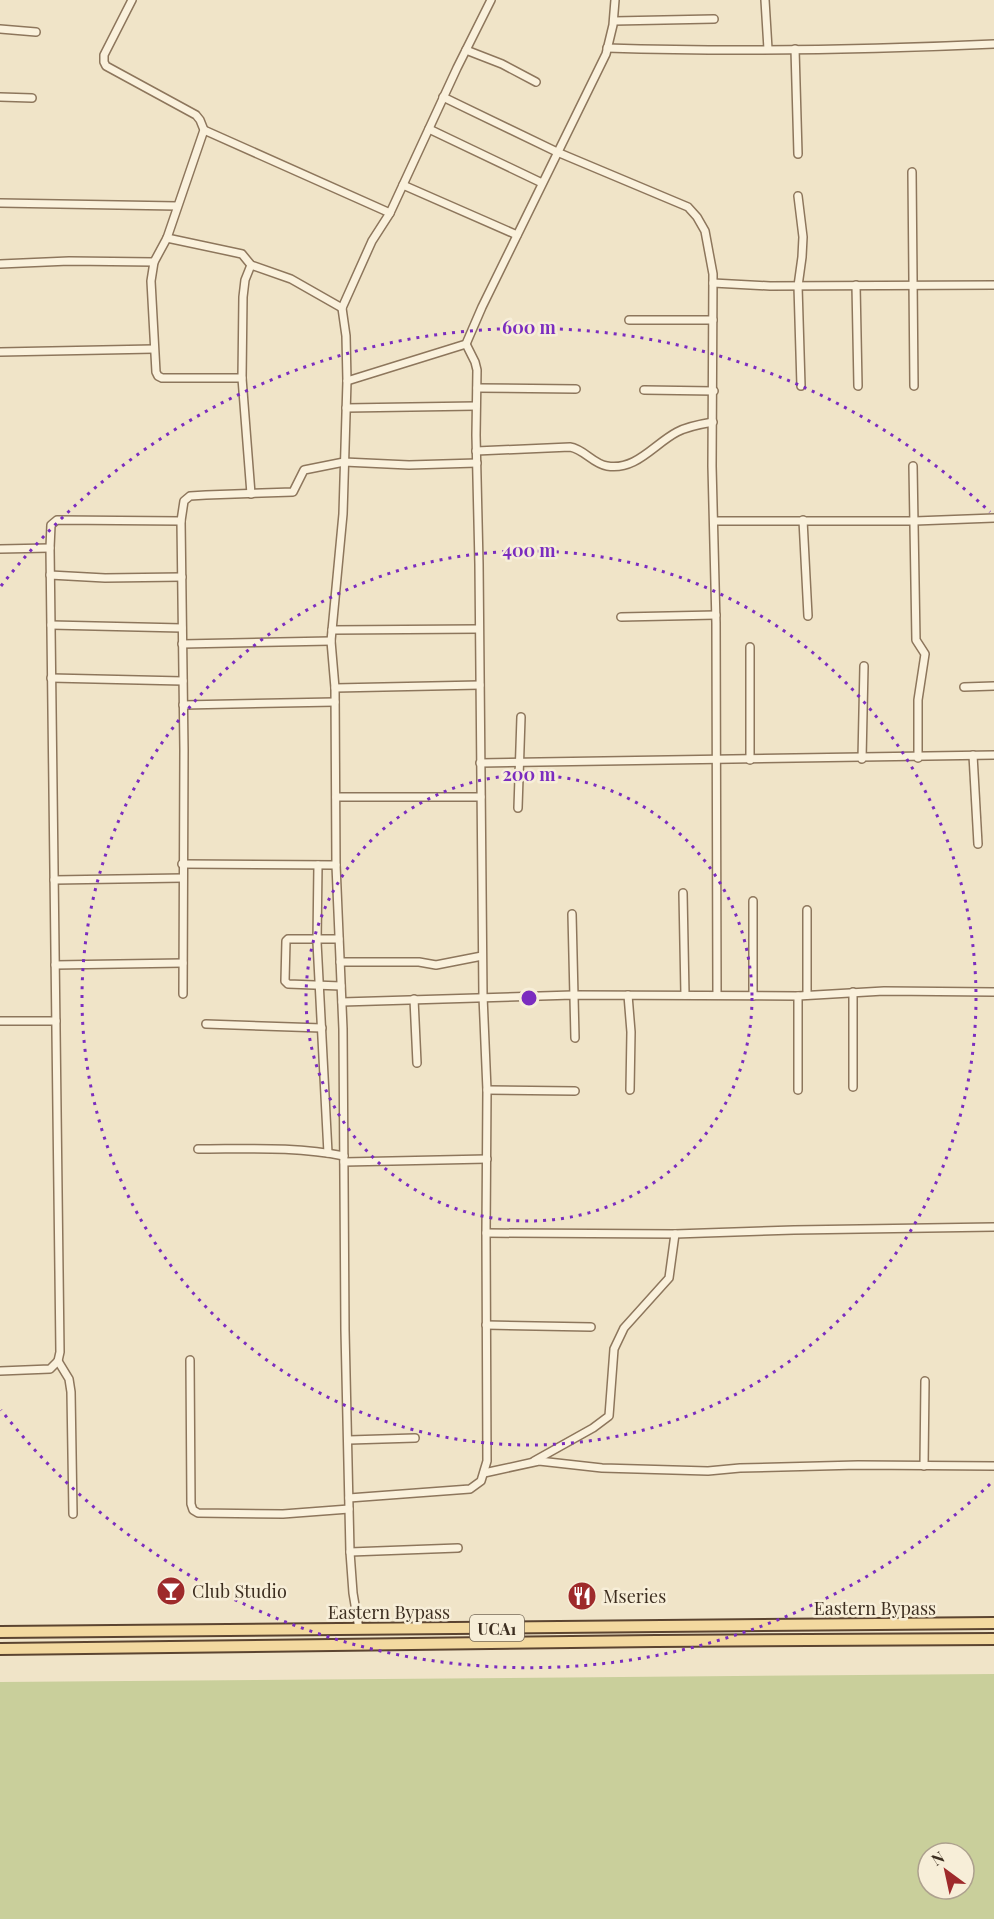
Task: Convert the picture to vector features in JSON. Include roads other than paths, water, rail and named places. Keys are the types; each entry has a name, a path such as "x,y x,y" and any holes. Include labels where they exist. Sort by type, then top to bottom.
{"main road":[{"name":"Eastern Bypass","path":"0,1632 994,1623"},
{"path":"782,1640 783,1625"},
{"name":"Eastern Bypass","path":"0,1649 994,1639"}],"street":[{"path":"132,0 105,55 106,66 196,115 204,130 167,238 154,262 151,281 156,372 162,378 242,378"},
{"path":"359,1629 350,1552 342,1002 336,865 335,688 331,641 343,514 347,381 346,336 342,308 372,241 390,213 490,2 482,0"},
{"path":"347,381 466,344 607,48 614,21 615,0"},
{"path":"765,0 768,49"},
{"path":"614,21 714,19"},
{"path":"0,29 36,32"},
{"path":"607,48 883,49 994,44"},
{"path":"795,49 798,153"},
{"path":"466,50 502,64 536,82"},
{"path":"0,97 32,98"},
{"path":"443,97 557,152 688,207 705,231 713,283 717,994"},
{"path":"429,129 542,183"},
{"path":"204,130 390,213"},
{"path":"912,172 914,386"},
{"path":"403,185 517,235"},
{"path":"798,196 803,237 798,286 801,386"},
{"path":"0,203 177,206"},
{"path":"167,238 242,254 250,265 291,279 342,308"},
{"path":"0,264 69,261 154,262"},
{"path":"250,265 243,297 242,378 251,494"},
{"path":"713,283 798,286 994,285"},
{"path":"855,285 858,386"},
{"path":"630,320 713,320"},
{"path":"349,1498 470,1490 478,1485 487,1461 488,1090 482,956 477,388 475,362 466,344"},
{"path":"0,352 154,350"},
{"path":"477,388 576,388"},
{"path":"644,390 714,391"},
{"path":"346,408 476,406"},
{"path":"476,452 570,447 579,450 601,465 612,467 628,465 687,427 713,422"},
{"path":"183,994 181,521 184,501 190,496 293,492 304,470 344,462 409,465 477,463"},
{"path":"913,466 916,640 925,654 918,700 918,758"},
{"path":"714,521 915,521 994,518"},
{"path":"0,1371 50,1369 58,1361 60,1352 51,525 57,520 181,521"},
{"path":"803,520 808,616"},
{"path":"0,549 50,548"},
{"path":"50,575 105,578 182,577"},
{"path":"621,617 716,615"},
{"path":"51,625 133,625 182,628"},
{"path":"332,630 479,630"},
{"path":"182,644 331,641"},
{"path":"750,647 750,760"},
{"path":"862,759 864,666"},
{"path":"51,678 183,681"},
{"path":"335,688 480,685"},
{"path":"964,687 994,687"},
{"path":"183,705 335,702"},
{"path":"518,808 521,717"},
{"path":"973,755 978,844"},
{"path":"480,763 862,759 994,755"},
{"path":"336,797 481,797"},
{"path":"182,864 336,865"},
{"path":"318,864 317,939 328,1153"},
{"path":"54,880 183,878"},
{"path":"683,893 685,995"},
{"path":"753,902 753,996"},
{"path":"807,910 807,995"},
{"path":"572,914 575,1038"},
{"path":"339,939 286,941 285,981 288,984 341,986"},
{"path":"340,962 419,962 436,965 482,956"},
{"path":"55,965 183,963"},
{"path":"853,992 853,1086"},
{"path":"342,1002 483,996 717,994 798,996 853,992 994,992"},
{"path":"628,995 631,1032 630,1090"},
{"path":"798,996 798,1090"},
{"path":"414,999 417,1063"},
{"path":"0,1021 56,1022"},
{"path":"206,1024 322,1028"},
{"path":"488,1090 575,1091"},
{"path":"198,1149 328,1153 344,1159 487,1160"},
{"path":"486,1233 675,1234 994,1227"},
{"path":"532,1462 593,1428 609,1416 614,1349 617,1340 634,1315 669,1278 675,1234"},
{"path":"486,1325 591,1327"},
{"path":"190,1360 191,1504 193,1510 198,1513 257,1515 349,1509"},
{"path":"58,1361 70,1385 73,1514"},
{"path":"924,1466 925,1381"},
{"path":"348,1440 415,1438"},
{"path":"484,1473 532,1462 708,1472 786,1467 994,1466"},
{"path":"350,1552 458,1548"}],"place":[{"name":"Club Studio","path":"171,1591"},
{"name":"Mseries","path":"582,1596"}]}
